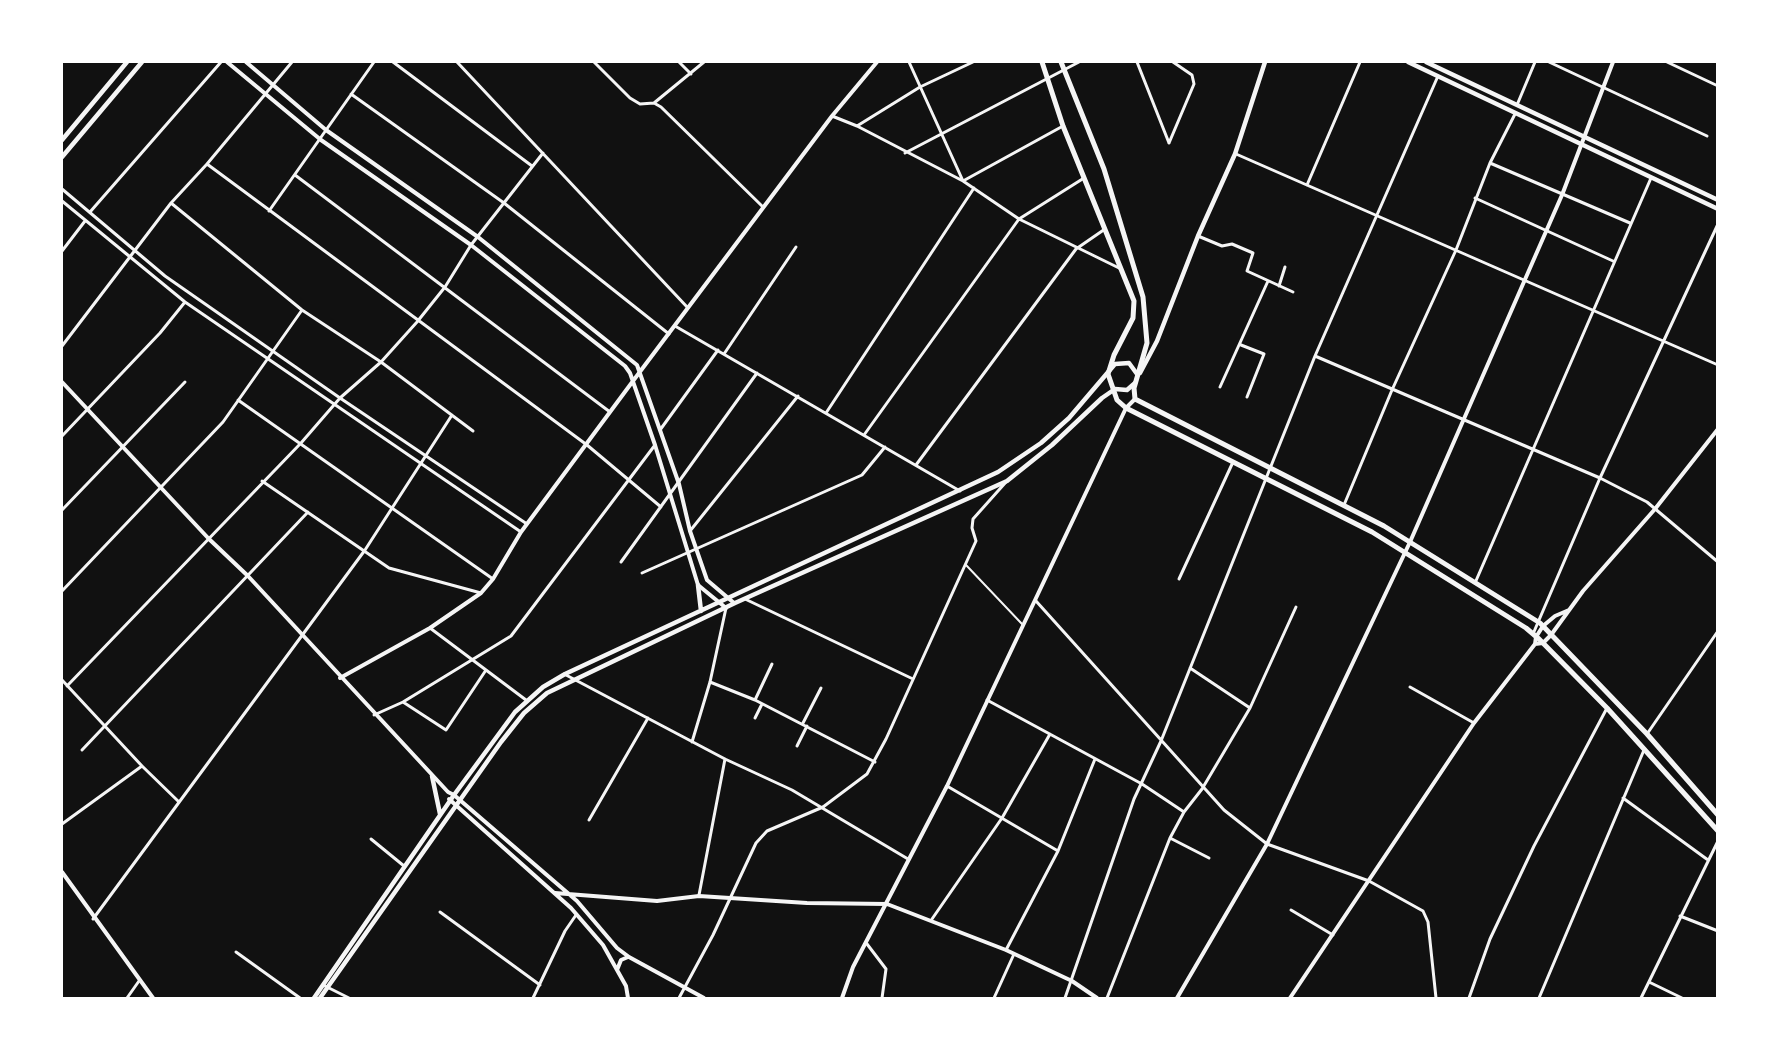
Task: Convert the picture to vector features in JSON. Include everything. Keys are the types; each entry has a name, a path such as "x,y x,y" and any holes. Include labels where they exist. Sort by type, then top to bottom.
{"main road":[{"path":"62,140 127,62"},
{"path":"62,157 142,62"},
{"path":"1042,62 1084,178 1123,270 1134,306 1132,318 1110,369 1108,380 1115,389 1117,400 1126,408 1372,532 1535,635 1606,708 1718,831"},
{"path":"1061,62 1104,169 1143,297 1147,343 1136,377 1135,399 1410,542 1541,624 1647,734 1718,815"},
{"path":"314,999 326,986 430,835 450,800 498,741 524,713 547,693 572,679 735,603 1007,481 1047,450 1102,398 1115,389 1127,390 1157,341 1198,236 1235,154 1265,62"},
{"path":"1408,62 1718,209"},
{"path":"1426,62 1718,200"},
{"path":"320,999 326,986 404,866 454,805 526,700 564,674 962,491 1013,464 1041,444 1089,397 1110,369 1122,362 1129,363 1136,377"},
{"path":"1041,444 1047,450"},
{"path":"698,585 701,611"},
{"path":"432,777 437,791 440,814"}],"street":[{"path":"90,212 221,62"},
{"path":"227,62 321,140 471,245 625,366 633,381 655,445 698,585 726,608 710,682 692,742"},
{"path":"246,62 327,130 478,237 631,358 640,372 679,484 690,531 707,580 735,603"},
{"path":"62,346 171,203 207,164 292,62"},
{"path":"269,211 374,62"},
{"path":"393,62 532,166"},
{"path":"457,62 688,308"},
{"path":"594,62 630,98 640,104 661,106 763,207"},
{"path":"679,62 691,74"},
{"path":"654,104 704,62"},
{"path":"340,678 429,628 481,593 493,579 521,532 633,381 832,116 877,62"},
{"path":"909,62 963,182"},
{"path":"857,126 920,87 974,62"},
{"path":"905,153 1048,76 1079,62"},
{"path":"1137,62 1169,142 1194,84 1192,75 1173,62"},
{"path":"1307,185 1360,62"},
{"path":"1439,68 1441,62"},
{"path":"1517,105 1535,62"},
{"path":"1549,62 1707,136"},
{"path":"1178,999 1267,844 1410,542 1562,195 1613,62"},
{"path":"1667,62 1718,86"},
{"path":"1065,999 1134,799 1161,741 1315,356 1438,76"},
{"path":"351,94 504,203 669,334"},
{"path":"1343,506 1392,390 1456,250 1475,198 1515,114"},
{"path":"832,116 857,126 974,188 1019,219 1076,249 1123,270"},
{"path":"963,182 1064,126"},
{"path":"67,686 301,443 340,398 381,362 417,322 445,286 471,245 543,153"},
{"path":"1235,154 1718,365"},
{"path":"207,164 587,446 661,507"},
{"path":"1490,164 1630,223"},
{"path":"295,176 445,286 610,412"},
{"path":"864,435 1019,219 1084,178"},
{"path":"1474,583 1651,178"},
{"path":"826,413 974,188"},
{"path":"62,189 165,276 426,457 527,524"},
{"path":"1475,198 1613,261"},
{"path":"62,201 185,302 521,532"},
{"path":"171,203 302,310 381,362 473,431"},
{"path":"62,251 85,221"},
{"path":"1290,999 1474,723 1535,644 1535,635 1600,478 1718,224"},
{"path":"916,465 1076,249 1104,229"},
{"path":"1198,236 1222,246 1232,244 1253,254 1247,271 1293,292"},
{"path":"724,354 796,247"},
{"path":"1279,286 1285,267"},
{"path":"1220,387 1241,345 1268,281"},
{"path":"62,436 185,302"},
{"path":"62,591 223,422 302,310"},
{"path":"675,326 962,491"},
{"path":"1241,345 1264,354 1247,397"},
{"path":"659,431 718,351"},
{"path":"1315,356 1462,421 1533,448 1600,478 1655,508 1718,561"},
{"path":"621,562 671,496 757,373"},
{"path":"62,382 209,539 248,576 432,777 568,893 617,948 704,999"},
{"path":"62,510 185,382"},
{"path":"690,531 798,396"},
{"path":"842,999 853,967 867,944 908,859 947,786 1126,408 1135,399"},
{"path":"238,400 394,507 493,579"},
{"path":"93,919 365,550 452,415"},
{"path":"1535,644 1543,643 1551,635 1718,429"},
{"path":"374,715 403,702 511,636 655,445"},
{"path":"642,573 862,475 885,447"},
{"path":"1179,579 1233,462"},
{"path":"262,481 389,567 481,593"},
{"path":"679,999 756,843 767,831 823,807 867,774 875,762 966,565 976,539 972,528 973,519 1007,481"},
{"path":"82,750 308,512"},
{"path":"966,565 1024,626"},
{"path":"745,599 914,680"},
{"path":"1036,601 1202,789 1224,810 1267,844 1369,880 1423,911 1428,922 1436,999"},
{"path":"1107,999 1170,838 1250,708 1296,607"},
{"path":"1541,624 1569,610"},
{"path":"429,628 526,700"},
{"path":"1647,734 1718,631"},
{"path":"755,700 772,664"},
{"path":"1190,668 1250,708"},
{"path":"403,702 446,730 486,670"},
{"path":"564,674 725,759 823,807 908,859"},
{"path":"62,680 105,728 179,802"},
{"path":"710,682 762,703 875,762"},
{"path":"1410,687 1474,723"},
{"path":"802,723 821,688"},
{"path":"987,700 1142,784 1184,812"},
{"path":"755,718 762,703"},
{"path":"1469,999 1495,929 1534,846 1606,708"},
{"path":"589,820 648,718"},
{"path":"797,746 808,726"},
{"path":"932,919 1002,818 1050,734"},
{"path":"1539,999 1644,750"},
{"path":"699,896 725,759"},
{"path":"1006,950 1058,851 1095,759"},
{"path":"62,824 142,766"},
{"path":"947,786 1058,851"},
{"path":"448,792 454,805 577,914 603,945 626,986 628,999"},
{"path":"1623,798 1708,860"},
{"path":"1170,838 1209,858"},
{"path":"371,839 404,866"},
{"path":"1641,999 1718,841"},
{"path":"62,872 93,919 153,999"},
{"path":"555,893 657,901 699,896 807,903 886,904 932,919 1006,950 1072,981 1097,999"},
{"path":"1291,910 1333,935"},
{"path":"440,912 540,985"},
{"path":"533,999 565,931 577,914"},
{"path":"1680,916 1718,931"},
{"path":"867,944 886,969 882,999"},
{"path":"236,952 300,999"},
{"path":"994,999 1014,954"},
{"path":"618,971 621,960 629,957"},
{"path":"127,999 139,981"},
{"path":"1649,982 1682,999"},
{"path":"326,986 349,999"}]}
